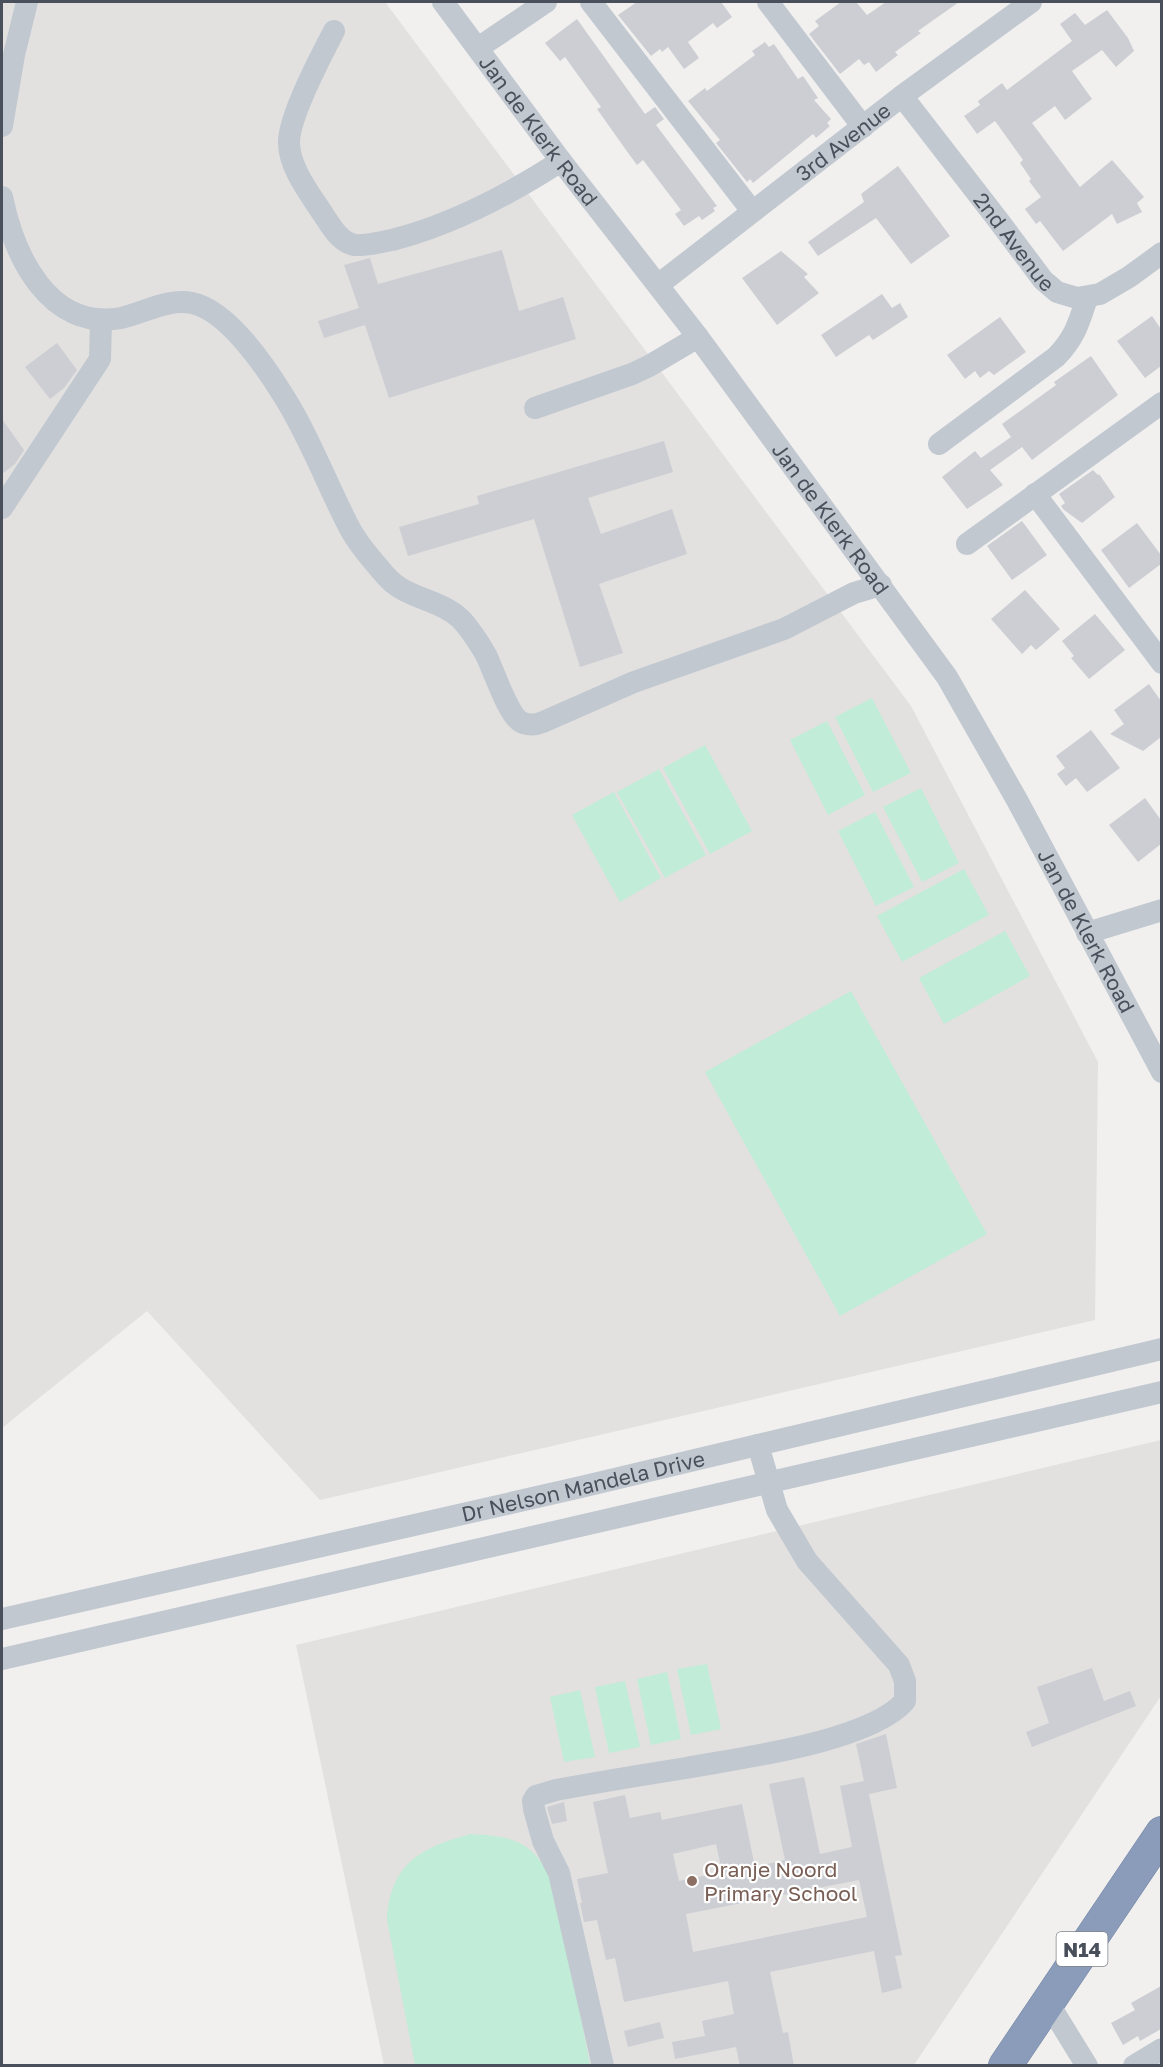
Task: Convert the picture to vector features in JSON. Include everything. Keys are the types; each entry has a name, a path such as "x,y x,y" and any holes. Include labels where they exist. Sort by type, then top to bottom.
{"highway":[{"name":"N14","path":"1005,2066 1161,1833"}],"street":[{"path":"2,126 14,55 27,2"},
{"name":"Jan de Klerk Road","path":"443,2 561,161 698,337 947,677 1017,800 1161,1072"},
{"path":"478,48 546,2"},
{"path":"591,2 752,211"},
{"path":"768,2 863,127"},
{"name":"3rd Avenue","path":"658,285 902,96 1031,2"},
{"path":"334,31 302,100 291,128 289,141 296,169 338,236 350,244 378,243 417,233 491,202 561,161"},
{"name":"2nd Avenue","path":"902,96 1043,280 1062,295 1087,298 1111,289 1161,253"},
{"path":"2,197 10,231 18,252 41,286 61,308 81,317 101,321 122,318 179,302 192,303 206,308 229,325 282,394 314,451 349,526 365,550 388,579 404,592 445,607 457,615 485,654 510,709 522,723 535,725 543,722 634,682 784,629 854,593 881,585"},
{"path":"939,444 1056,357 1074,336 1087,298"},
{"path":"2,508 100,359 101,321"},
{"path":"535,408 632,374 698,337"},
{"path":"967,544 1161,403"},
{"path":"1035,494 1161,663"},
{"path":"1087,933 1161,910"},
{"name":"Dr Nelson Mandela Drive","path":"2,1619 758,1445 1161,1349"},
{"name":"Dr Nelson Mandela Drive","path":"2,1659 1161,1392"},
{"path":"603,2066 559,1873 543,1841 533,1805 536,1796 555,1790 779,1752 850,1732 881,1720 892,1714 905,1701 905,1681 899,1665 807,1561 777,1510 758,1445"},
{"path":"1047,2001 1087,2066"},
{"path":"1134,2066 1161,2049"}],"shaded area":[{"path":"2,2 385,2 911,706 1098,1062 1095,1320 320,1500 147,1311 2,1428"},
{"name":"Oranje Noord Primary School","path":"1161,1440 1161,1696 914,2065 384,2065 296,1645"}],"green space":[{"path":"872,698 911,773 873,792 835,717"},
{"path":"827,721 865,795 828,815 790,740"},
{"path":"705,745 752,831 710,854 663,768"},
{"path":"659,769 706,855 665,878 617,792"},
{"path":"921,788 959,863 922,882 883,807"},
{"path":"614,792 661,878 620,902 572,815"},
{"path":"875,812 914,887 876,906 838,831"},
{"path":"964,869 989,915 902,962 877,916"},
{"path":"1005,931 1030,976 944,1024 919,978"},
{"path":"851,991 987,1234 840,1316 705,1072"},
{"path":"707,1664 721,1729 691,1735 677,1669"},
{"path":"667,1672 681,1739 651,1745 637,1679"},
{"path":"625,1681 640,1747 609,1753 595,1687"},
{"path":"580,1690 595,1757 564,1762 550,1697"},
{"path":"471,1834 501,1837 522,1844 538,1858 555,1884 590,2065 415,2065 387,1920 389,1901 394,1885 411,1861 437,1845"}],"building":[{"path":"637,2 721,2 732,17 717,28 713,23 688,42 699,58 684,69 668,47 662,52 660,49 651,56 618,15"},
{"path":"841,2 856,2 867,15 886,2 959,2 918,31 921,33 895,52 898,55 876,72 869,62 864,65 859,59 840,74 809,34 819,26 815,21"},
{"path":"1107,10 1128,38 1134,51 1116,67 1102,50 1072,71 1092,99 1065,120 1055,106 1032,123 1080,187 1112,160 1144,197 1137,203 1142,212 1117,224 1112,214 1063,251 1040,221 1036,224 1025,209 1041,197 1029,181 1031,179 1020,163 1023,160 995,121 977,134 964,116 980,105 978,101 1002,83 1007,90 1072,41 1060,24 1075,13 1085,25"},
{"path":"577,19 645,114 655,107 664,119 656,125 717,206 713,208 715,211 702,220 699,216 684,226 675,214 681,210 643,160 637,165 597,109 601,107 565,57 560,61 545,43"},
{"path":"765,42 769,47 774,44 798,79 803,76 818,98 814,100 831,119 827,123 830,126 816,138 813,134 753,183 750,179 747,182 716,143 720,140 688,101 705,88 707,91 755,55 752,51"},
{"path":"898,166 950,236 911,264 876,218 818,256 808,242 864,202 861,194"},
{"path":"502,250 519,311 563,297 576,339 389,398 365,325 324,338 318,321 359,308 344,265 370,258 378,284"},
{"path":"781,251 808,274 804,277 819,293 777,325 742,278"},
{"path":"882,294 892,308 900,303 908,317 873,340 869,335 836,357 821,335"},
{"path":"1152,316 1161,329 1161,366 1145,378 1117,341"},
{"path":"1000,317 1026,352 994,375 989,371 980,378 975,371 965,379 947,355"},
{"path":"57,343 77,370 64,388 50,399 25,367"},
{"path":"1091,356 1118,395 1032,460 1022,447 990,470 1003,485 967,509 942,477 975,451 981,458 1011,437 1002,424 1056,385 1054,382"},
{"path":"2,419 24,450 15,464 2,474"},
{"path":"664,441 673,472 588,498 601,534 672,509 687,554 599,584 623,653 580,667 534,519 408,556 399,527 479,504 477,496"},
{"path":"1093,470 1099,474 1115,497 1082,523 1064,510 1061,506 1065,503 1059,494"},
{"path":"1022,521 1047,555 1012,580 987,546"},
{"path":"1137,523 1161,555 1161,564 1129,588 1101,550"},
{"path":"1025,590 1060,629 1036,650 1031,645 1022,654 991,619"},
{"path":"1095,614 1125,650 1089,679 1071,658 1074,656 1062,641"},
{"path":"1149,684 1161,701 1161,737 1143,751 1110,734 1124,724 1114,710"},
{"path":"1091,730 1120,768 1087,792 1076,778 1066,786 1057,774 1065,768 1056,756"},
{"path":"1145,798 1161,820 1161,844 1138,862 1109,825"},
{"path":"1092,1668 1104,1701 1130,1691 1136,1706 1032,1747 1026,1732 1049,1723 1037,1687"},
{"path":"886,1734 897,1788 869,1794 902,1955 895,1956 902,1988 882,1993 874,1951 770,1972 783,2033 788,2032 794,2066 740,2066 736,2047 675,2059 672,2042 705,2036 702,2021 734,2014 728,1981 624,2002 615,1958 606,1960 597,1920 584,1922 580,1903 582,1903 577,1879 608,1873 593,1802 625,1795 630,1818 660,1812 662,1820 742,1804 755,1867 785,1860 769,1784 804,1777 820,1854 852,1847 840,1786 864,1781 856,1744","holes":["716,1844 722,1872 679,1881 673,1854","859,1880 867,1917 693,1952 686,1914"]},
{"path":"564,1802 567,1821 552,1824 547,1807"},
{"path":"1161,1986 1161,2029 1140,2041 1138,2036 1123,2045 1111,2023 1135,2010 1131,2003"},
{"path":"660,2022 664,2038 628,2047 624,2031"}],"place":[{"name":"Oranje Noord Primary School","path":"692,1881"}]}
